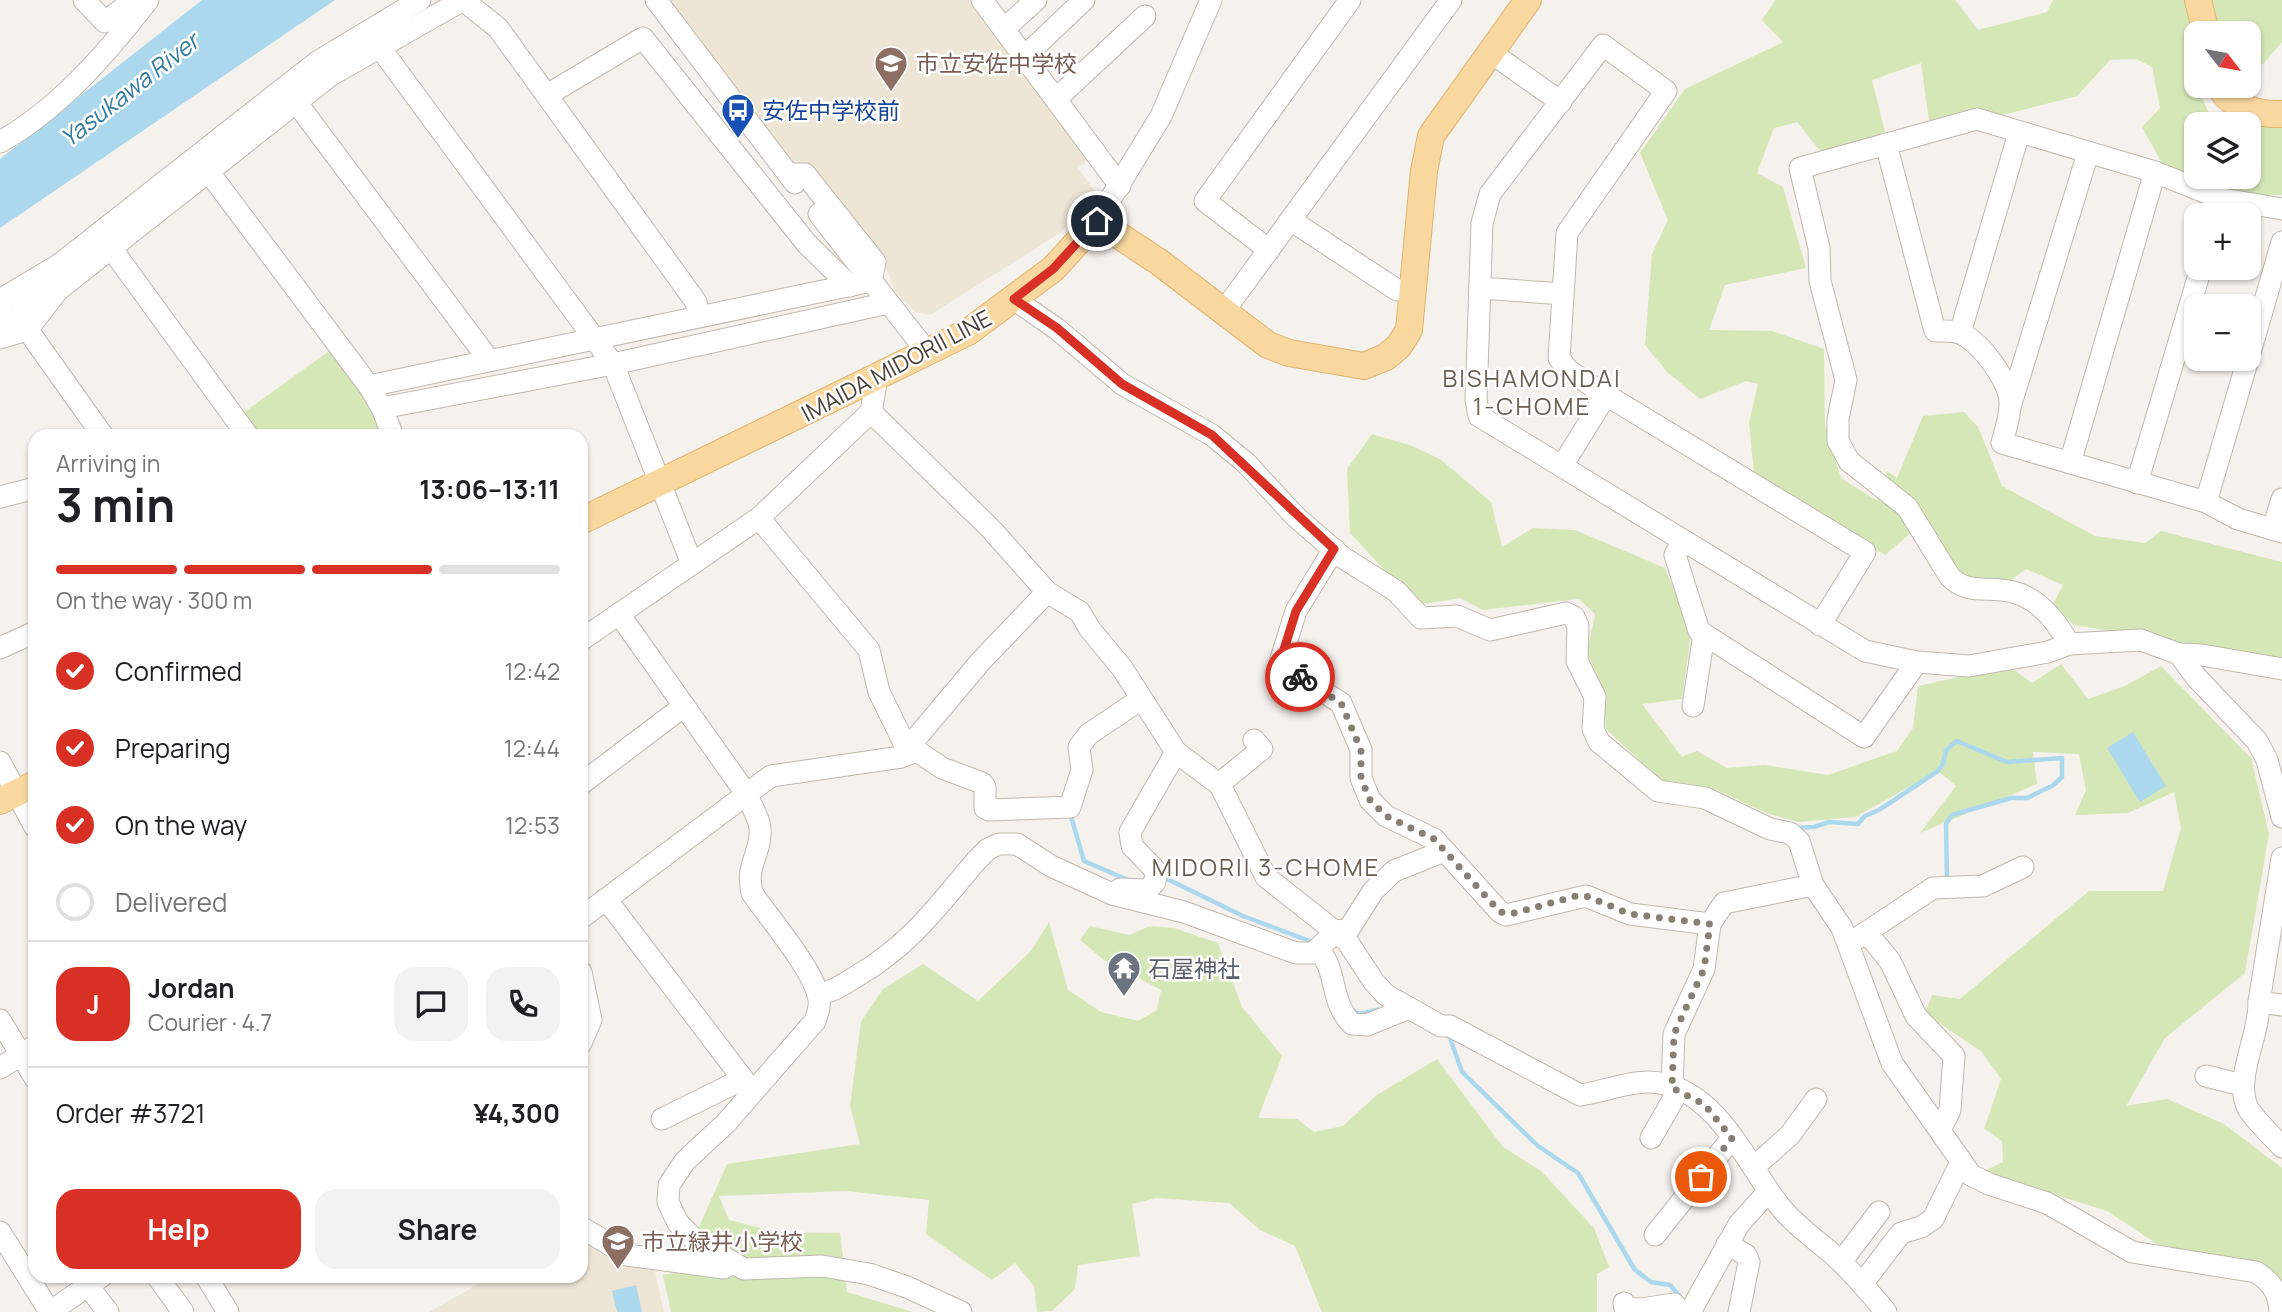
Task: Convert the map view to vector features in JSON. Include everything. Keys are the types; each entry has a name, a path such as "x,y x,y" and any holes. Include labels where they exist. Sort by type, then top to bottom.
{"main road":[{"path":"1097,221 1159,262 1268,345 1302,356 1364,366 1386,357 1399,346 1409,330 1424,171 1432,135 1528,0"},
{"path":"2198,0 2203,21"},
{"path":"2231,98 2247,109 2282,114"},
{"name":"IMAIDA MIDORII LINE","path":"588,519 968,332 1053,269 1097,221"}],"street":[{"path":"84,0 105,22 134,0"},
{"path":"0,142 22,130 105,55 148,0"},
{"path":"0,300 60,264 317,62 421,0"},
{"path":"15,322 331,75 463,0 498,28 696,302 699,316"},
{"path":"656,0 928,353"},
{"path":"982,0 1120,186"},
{"path":"1005,28 1036,0"},
{"path":"1026,56 1084,0"},
{"path":"1097,221 1161,116 1211,0"},
{"path":"1269,250 1205,201 1350,0"},
{"path":"1223,311 1451,0"},
{"path":"1056,99 1144,14"},
{"path":"547,95 643,38 807,244 850,286"},
{"path":"1820,625 1865,552 1606,395 1568,370 1559,358 1567,233 1666,91 1603,45 1490,194 1482,223 1476,400 1479,415 1682,542 1820,625 1865,651 1917,662 1969,666 2048,652 2069,644 2141,640 2179,654 2202,655 2282,669"},
{"path":"381,48 613,363 692,564"},
{"path":"1490,52 1561,102"},
{"path":"296,102 489,360"},
{"path":"2069,644 2057,623 2027,598 2012,591 1972,590 1959,586 1950,577 1907,507 1849,461 1838,441 1838,419 1846,380 1820,281 1819,248 1800,168 1977,119 2155,172 2213,203"},
{"path":"1960,333 2019,133"},
{"path":"1886,144 1936,331 1960,333 1991,360 2011,404"},
{"path":"2088,153 2011,404 2002,443 2206,502 2238,519 2278,531 2282,499"},
{"path":"208,170 369,386 390,429"},
{"path":"2070,463 2155,172"},
{"path":"2261,208 2282,209"},
{"path":"1292,220 1396,290 1414,291"},
{"path":"2261,313 2282,242"},
{"path":"111,248 238,429"},
{"path":"0,338 60,264"},
{"path":"2137,482 2197,280"},
{"path":"369,386 871,281"},
{"path":"1480,288 1563,294"},
{"path":"1014,299 1057,328 1122,384 1212,435 1334,549 1396,591 1421,618 1457,616 1490,630 1566,613 1574,617 1578,626 1577,662 1595,697 1593,729 1598,742 1658,791 1705,797 1770,829 1790,833 1804,850 1813,885 1842,928 1892,1063 1971,1175 1989,1184 2047,1203 2132,1252 2256,1272 2269,1280 2279,1300 2280,1312"},
{"path":"382,408 613,363 888,303"},
{"path":"15,322 98,429"},
{"path":"2206,502 2244,371"},
{"path":"588,635 759,518 871,412 877,378"},
{"path":"1562,466 1606,395"},
{"path":"871,412 991,528 1047,592 1080,612 1089,628 1122,668 1176,752 1219,784 1266,877 1337,931 1386,995 1441,1026 1450,1026 1515,1058 1580,1095 1647,1082 1675,1089 1704,1104 1786,1213 1841,1262 1886,1312"},
{"path":"0,497 28,490"},
{"path":"759,518 869,650 879,692 904,753"},
{"path":"1682,542 1675,555 1699,631 1864,737 1917,662"},
{"path":"1334,549 1296,611 1281,659 1283,666 1341,703 1361,750 1361,778 1370,800 1386,816 1434,839 1500,912 1506,915 1586,896 1630,914 1710,924"},
{"path":"904,753 981,662 1047,592"},
{"path":"619,614 745,792 760,825 760,842 748,877 752,893 818,994 820,1007 815,1021 747,1087 685,1161 669,1185 668,1202 678,1223 695,1240 744,1269 822,1266 869,1274 906,1287 961,1312"},
{"path":"1693,706 1704,634"},
{"path":"0,648 28,635"},
{"path":"2179,654 2196,677 2257,741 2267,760 2282,817"},
{"path":"588,913 745,792 771,776 917,751 942,768 982,783 985,787 985,808 989,810 1070,807 1082,770 1079,747 1089,734 1141,699"},
{"path":"588,779 684,706"},
{"path":"1219,784 1262,749 1254,740"},
{"path":"1081,881 1131,891 1147,890 1156,882 1156,871 1132,845 1130,832 1176,752"},
{"path":"0,762 28,814"},
{"path":"818,994 842,985 887,958 909,940 988,849 999,844 1017,844 1081,881 1112,894 1250,934 1296,953 1313,953 1337,931 1349,929 1373,891 1394,871 1444,851"},
{"path":"2282,858 2259,1002 2260,1022 2242,1085 2250,1112 2282,1147"},
{"path":"1847,945 1933,888 1983,886 2023,867"},
{"path":"1651,1138 1675,1089 1674,1034 1704,969 1710,924 1724,903 1813,885"},
{"path":"606,899 747,1087"},
{"path":"1867,933 1890,961 1916,1016 1954,1056 1949,1113 1940,1130"},
{"path":"1318,948 1326,958 1334,994 1352,1024 1367,1025 1409,1007"},
{"path":"2259,1002 2282,1005"},
{"path":"588,1006 591,1020 588,1027"},
{"path":"0,1020 28,1051 0,1068"},
{"path":"2206,1076 2242,1085"},
{"path":"662,1119 747,1087"},
{"path":"1754,1167 1790,1136 1816,1099"},
{"path":"1655,1235 1732,1138"},
{"path":"1862,1284 1900,1233 1921,1227 1933,1219 1961,1162"},
{"path":"1690,1312 1739,1224 1768,1192"},
{"path":"1841,1262 1879,1212"},
{"path":"588,1231 627,1255 724,1268 733,1263"},
{"path":"0,1233 28,1277"},
{"path":"1727,1244 1746,1255 1749,1262 1739,1312"},
{"path":"32,1283 50,1312 92,1283"},
{"path":"96,1283 108,1312"},
{"path":"162,1283 183,1312"},
{"path":"210,1283 228,1312"},
{"path":"1624,1303 1625,1308 1641,1310 1674,1304 1680,1312"}],"shaded area":[{"name":"市立安佐中学校","path":"668,0 974,0 1091,158 1078,168 1097,194 1060,233 930,315 915,312 896,292 888,272 810,171 792,162"},
{"name":"市立緑井小学校","path":"588,1242 654,1267 664,1312 429,1312 481,1283 588,1283"}],"green space":[{"path":"1775,0 1955,0 1978,30 2047,12 2053,0 2282,0 2282,42 2263,64 2261,21 2184,21 2184,98 2202,98 2209,112 2184,112 2184,174 2164,167 2142,127 2160,108 2152,67 2136,59 2110,60 2077,96 1994,117 1929,121 1921,63 1872,80 1886,136 1822,153 1797,122 1774,128 1757,173 1783,187 1806,268 1725,285 1709,330 1772,331 1824,349 1825,426 1841,478 1877,501 1887,471 1897,478 1923,416 1964,412 1978,427 2002,486 2095,536 2145,543 2161,531 2282,562 2282,659 2074,625 2053,604 2063,585 2026,569 2009,582 1959,576 1926,520 1885,555 1754,474 1749,423 1758,384 1746,381 1700,399 1667,372 1645,345 1652,254 1668,220 1640,153 1685,89 1783,42 1762,20"},
{"path":"2261,125 2282,125 2282,195 2246,196 2226,189 2261,189"},
{"path":"332,349 363,388 381,429 250,429 240,415"},
{"path":"1372,434 1412,446 1440,459 1491,502 1502,547 1533,528 1575,530 1665,568 1691,633 1682,699 1642,704 1682,757 1697,751 1727,768 1765,765 1828,775 1897,751 1913,728 1918,686 2009,666 2032,683 2061,664 2088,699 2125,686 2161,666 2251,758 2269,834 2245,973 2165,1038 2126,1106 2167,1099 2224,1124 2282,1168 2282,1294 2268,1269 2157,1244 2107,1211 1982,1172 2003,1162 2002,1141 1984,1129 2001,1079 1982,1052 1925,1013 1932,995 1960,999 2089,891 2163,891 2181,828 2174,792 2128,813 2075,815 2086,790 2079,754 2033,752 2037,784 1920,833 1956,786 1938,771 1855,817 1798,822 1769,814 1714,789 1662,781 1606,729 1604,691 1587,653 1595,614 1579,599 1483,610 1460,598 1417,605 1350,533 1347,469"},
{"path":"1049,922 1068,990 1101,1012 1138,1021 1157,1010 1161,990 1104,960 1080,940 1090,926 1129,935 1150,926 1174,928 1218,943 1242,1007 1282,1056 1258,1118 1297,1119 1314,1132 1343,1126 1377,1095 1437,1059 1503,1147 1541,1171 1594,1228 1609,1267 1597,1274 1597,1312 1322,1312 1295,1246 1260,1230 1229,1203 1156,1198 1132,1204 1140,1256 1078,1265 1075,1289 1052,1311 1037,1312 1034,1286 1015,1263 992,1280 926,1234 929,1200 846,1191 719,1196 729,1220 777,1232 840,1233 847,1292 913,1312 671,1312 663,1275 679,1272 727,1164 860,1144 850,1106 861,1022 883,989 923,964 978,1001 1031,951"}],"water":[{"name":"Yasukawa River","path":"202,0 335,0 0,228 0,159"},
{"path":"2133,732 2166,786 2140,802 2107,748"},
{"path":"636,1285 642,1312 617,1312 612,1291"}],"waterway":[{"path":"1796,828 1814,827 1829,822 1858,824 1865,816 1879,810 1938,771 1943,764 1946,750 1957,741 2007,762 2062,758 2062,777 2052,786 2027,798 2011,798 1952,815 1946,824 1947,880"},
{"path":"1070,813 1084,861 1128,880"},
{"path":"1163,877 1243,916 1315,943"},
{"path":"1353,1010 1359,1014 1381,1009"},
{"path":"1450,1038 1462,1072 1538,1146 1578,1173 1635,1270 1651,1282 1670,1285 1681,1298"}],"way so far":[{"path":"1300,677 1312,686 1335,696 1341,703 1361,750 1361,778 1370,800 1386,816 1434,839 1500,912 1506,915 1576,896 1586,896 1630,914 1710,924 1704,969 1696,992 1674,1034 1672,1088 1704,1104 1732,1138 1701,1177"}],"place":[{"name":"市立安佐中学校","path":"891,93"},
{"name":"安佐中学校前","path":"738,140"},
{"name":"石屋神社","path":"1124,998"},
{"name":"市立緑井小学校","path":"618,1271"}],"district":[{"name":"BISHAMONDAI 1-CHOME","path":"1532,391"},
{"name":"MIDORII 3-CHOME","path":"1266,866"}],"route":[{"path":"1097,221 1053,269 1014,299 1057,328 1122,384 1212,435 1246,463 1295,516 1334,549 1296,611 1281,659 1283,666 1300,677"}]}
